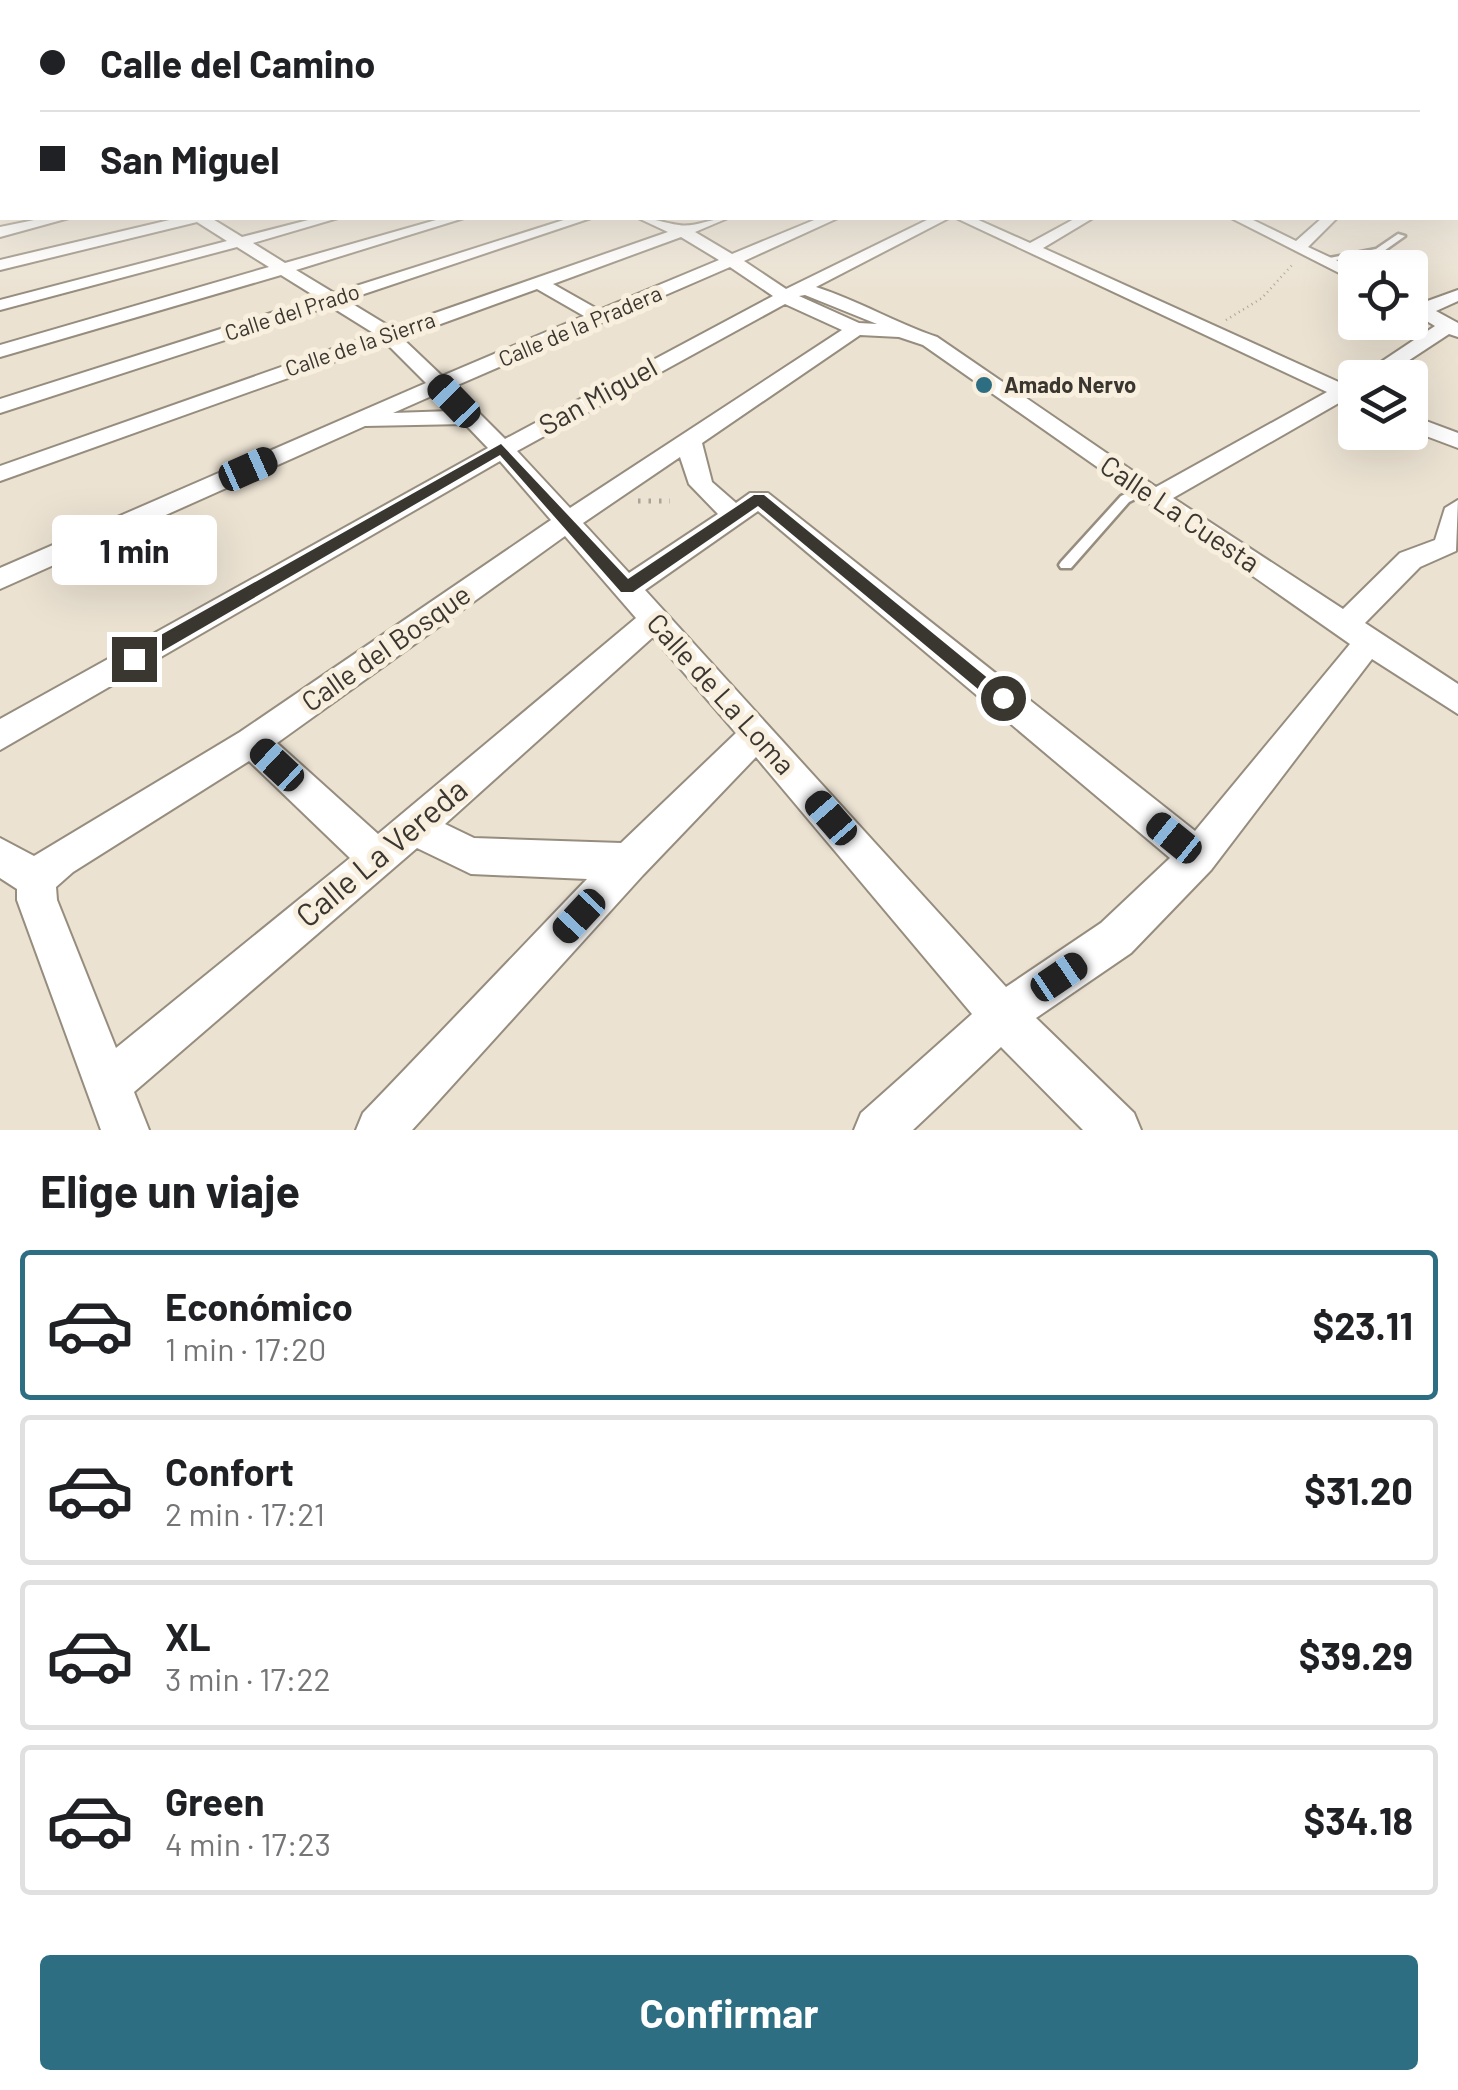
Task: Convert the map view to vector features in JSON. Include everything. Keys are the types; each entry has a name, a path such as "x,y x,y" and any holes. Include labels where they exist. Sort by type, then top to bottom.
{"street":[{"path":"0,232 53,220"},
{"path":"0,265 186,220"},
{"name":"Calle de La Loma","path":"205,220 388,334 439,384 758,734 1002,1016 1117,1130"},
{"path":"0,305 323,220"},
{"path":"0,350 450,220"},
{"name":"Calle del Prado","path":"0,406 578,220"},
{"name":"Calle La Cuesta","path":"650,220 684,233 856,329 901,331"},
{"name":"Calle de la Sierra","path":"0,474 716,220"},
{"name":"Calle de la Pradera","path":"0,579 439,384 827,220"},
{"name":"San Miguel","path":"0,736 784,289 938,220"},
{"path":"968,220 1338,385"},
{"path":"1032,248 1082,220"},
{"path":"1242,220 1338,268"},
{"path":"1309,254 1329,220"},
{"path":"538,283 600,318"},
{"name":"Calle La Cuesta","path":"784,289 863,309 901,331 930,341 1149,494 1458,701"},
{"path":"1428,304 1458,295"},
{"path":"1428,314 1454,328"},
{"path":"1398,360 1454,328"},
{"name":"Calle del Bosque","path":"126,1130 37,900 18,868 58,859 252,742 567,522 856,329"},
{"path":"1149,494 1338,398"},
{"path":"354,422 470,417"},
{"path":"1428,429 1458,441"},
{"path":"690,442 693,474 704,492 746,507 1198,857"},
{"path":"627,588 746,507"},
{"path":"878,1130 1002,1016 1116,938 1198,857 1410,560 1447,546 1458,508"},
{"name":"Calle La Vereda","path":"107,1084 414,828 654,618"},
{"path":"380,1130 629,862 758,734"},
{"path":"252,742 376,857"},
{"path":"414,828 471,856 629,862"}],"lane":[{"path":"1309,254 1378,251 1401,236"},
{"path":"1066,565 1125,499 1149,494"}],"path":[{"path":"1209,330 1262,298 1282,272 1309,254"}],"place":[{"name":"Amado Nervo","path":"984,385"}],"route":[{"path":"134,659 501,448 627,588 759,499 1003,698"}]}
